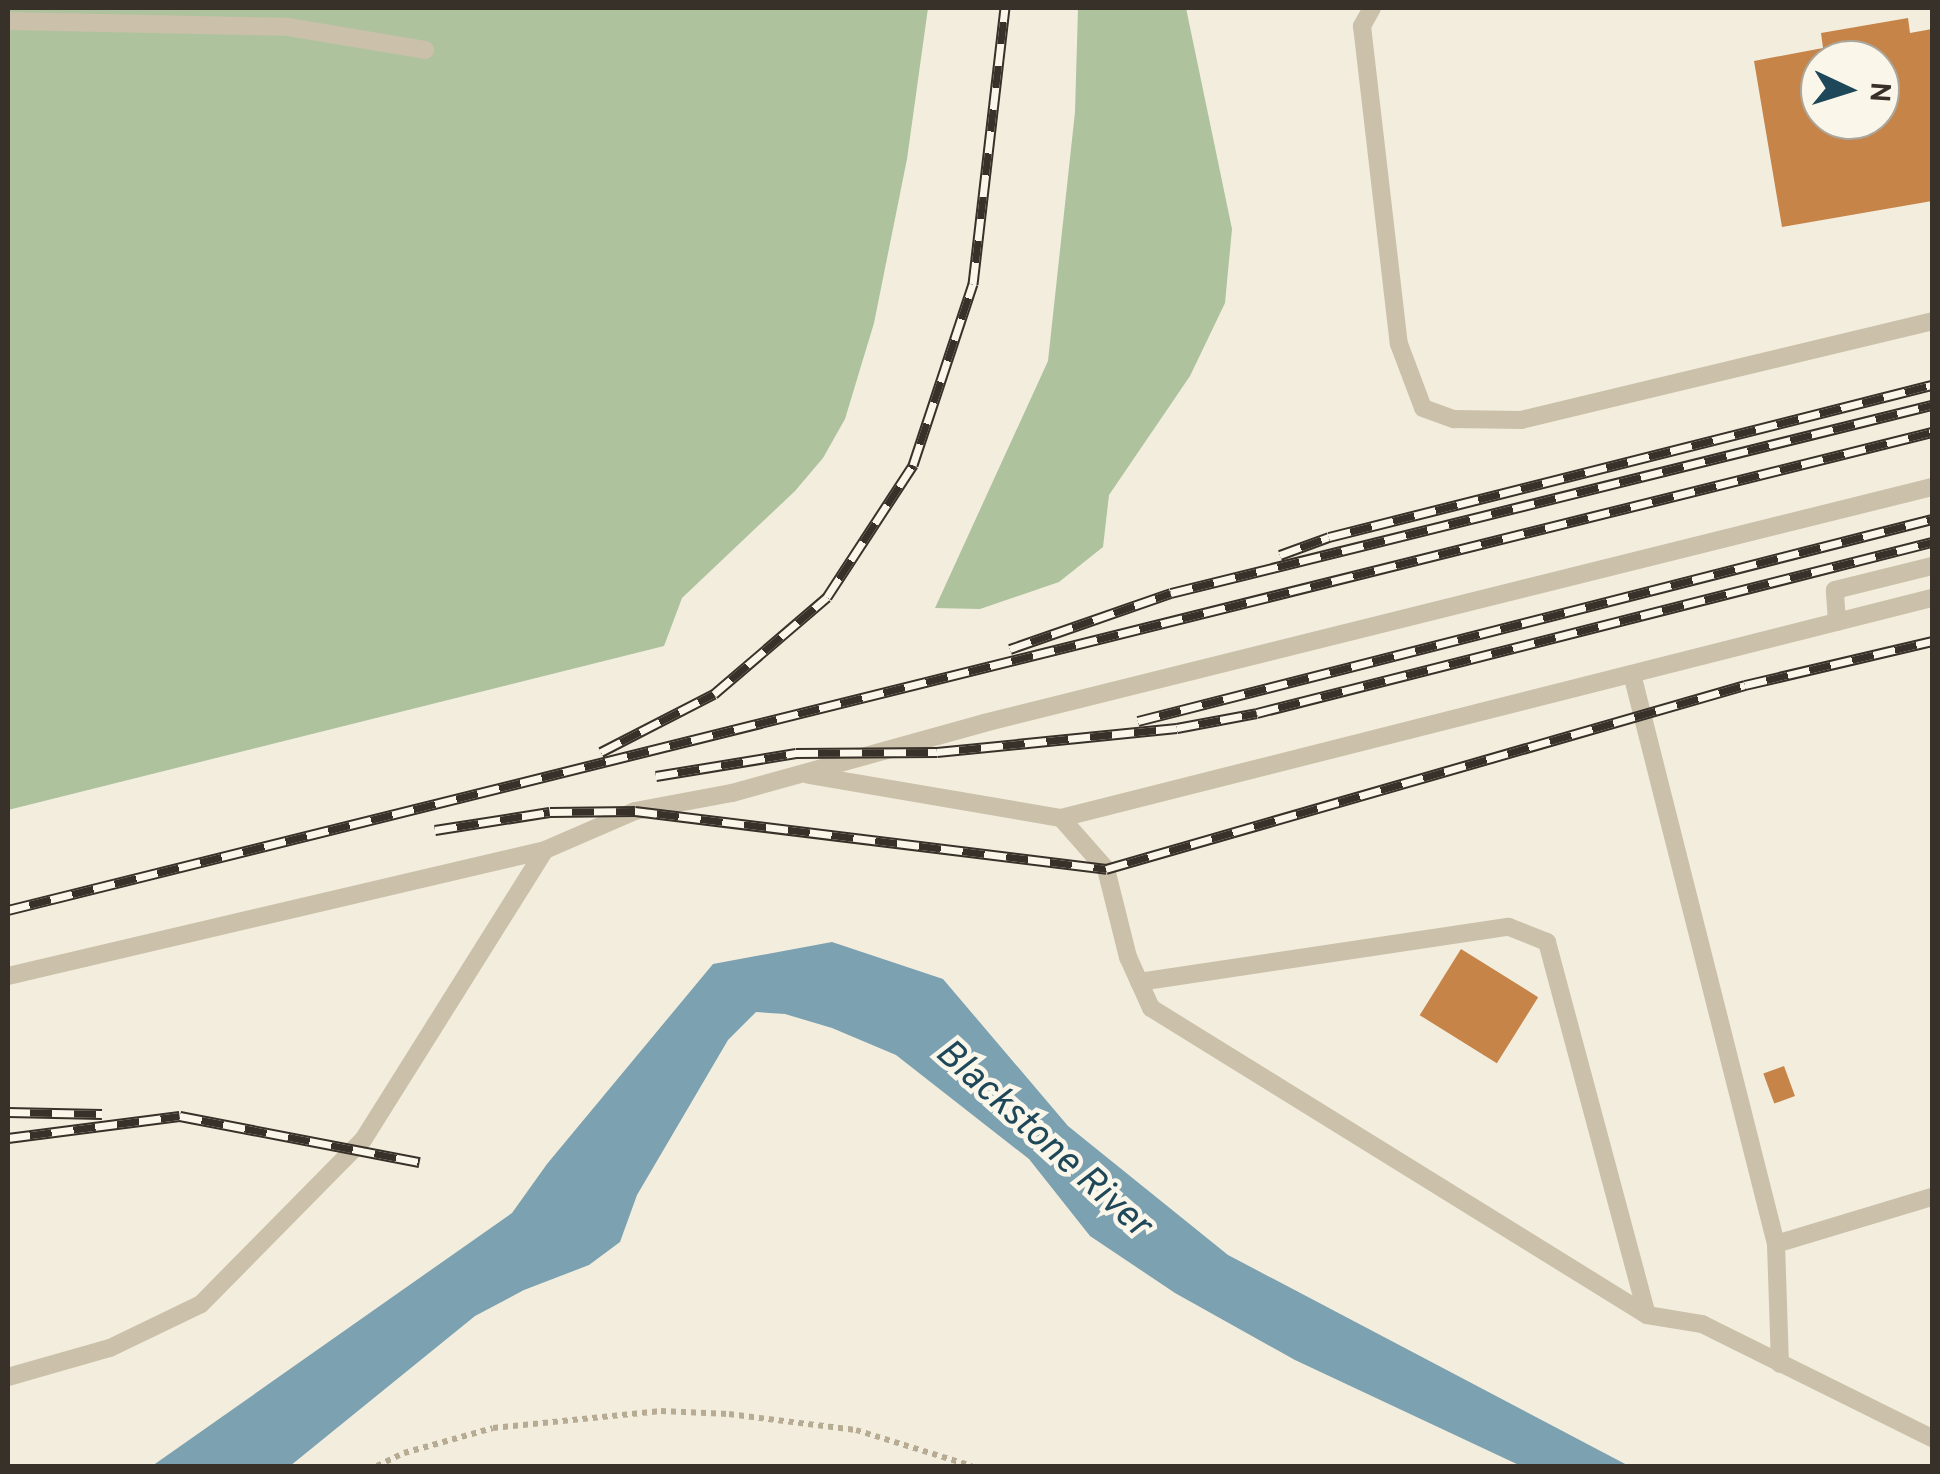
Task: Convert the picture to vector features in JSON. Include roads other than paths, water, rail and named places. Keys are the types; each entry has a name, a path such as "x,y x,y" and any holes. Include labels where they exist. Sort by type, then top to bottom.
{"lane":[{"path":"1372,8 1362,26 1399,344 1423,408 1454,420 1522,420 1932,321"},
{"path":"8,21 288,27 425,50"},
{"path":"8,976 545,850 635,811 732,793 984,723 1932,487"},
{"path":"1837,622 1835,590 1932,566"},
{"path":"804,774 1061,818 1932,598"},
{"path":"1632,674 1776,1244 1780,1364"},
{"path":"1061,818 1106,869 1128,957 1151,1008 1647,1315 1702,1324 1932,1438"},
{"path":"8,1376 110,1348 201,1304 363,1140 545,850"},
{"path":"1140,982 1509,927 1547,942 1647,1315"},
{"path":"1776,1244 1932,1197"}],"water":[{"name":"Blackstone River","path":"832,942 943,979 1068,1126 1228,1255 1629,1466 1521,1466 1295,1360 1175,1293 1090,1236 1029,1159 896,1055 832,1028 785,1014 756,1012 728,1040 637,1195 620,1242 589,1265 524,1290 475,1316 290,1466 152,1466 512,1213 547,1164 713,964"}],"railway":[{"path":"601,752 714,694 827,597 913,465 973,284 1005,8"},
{"path":"1280,555 1329,537 1932,385"},
{"path":"1010,649 1171,593 1932,405"},
{"path":"8,910 1932,432"},
{"path":"1138,721 1932,519"},
{"path":"656,776 796,753 937,752 1177,728 1257,713 1932,542"},
{"path":"435,830 550,812 635,811 1106,869 1745,685 1932,641"},
{"path":"8,1112 102,1114"},
{"path":"8,1138 180,1116 420,1162"}]}
